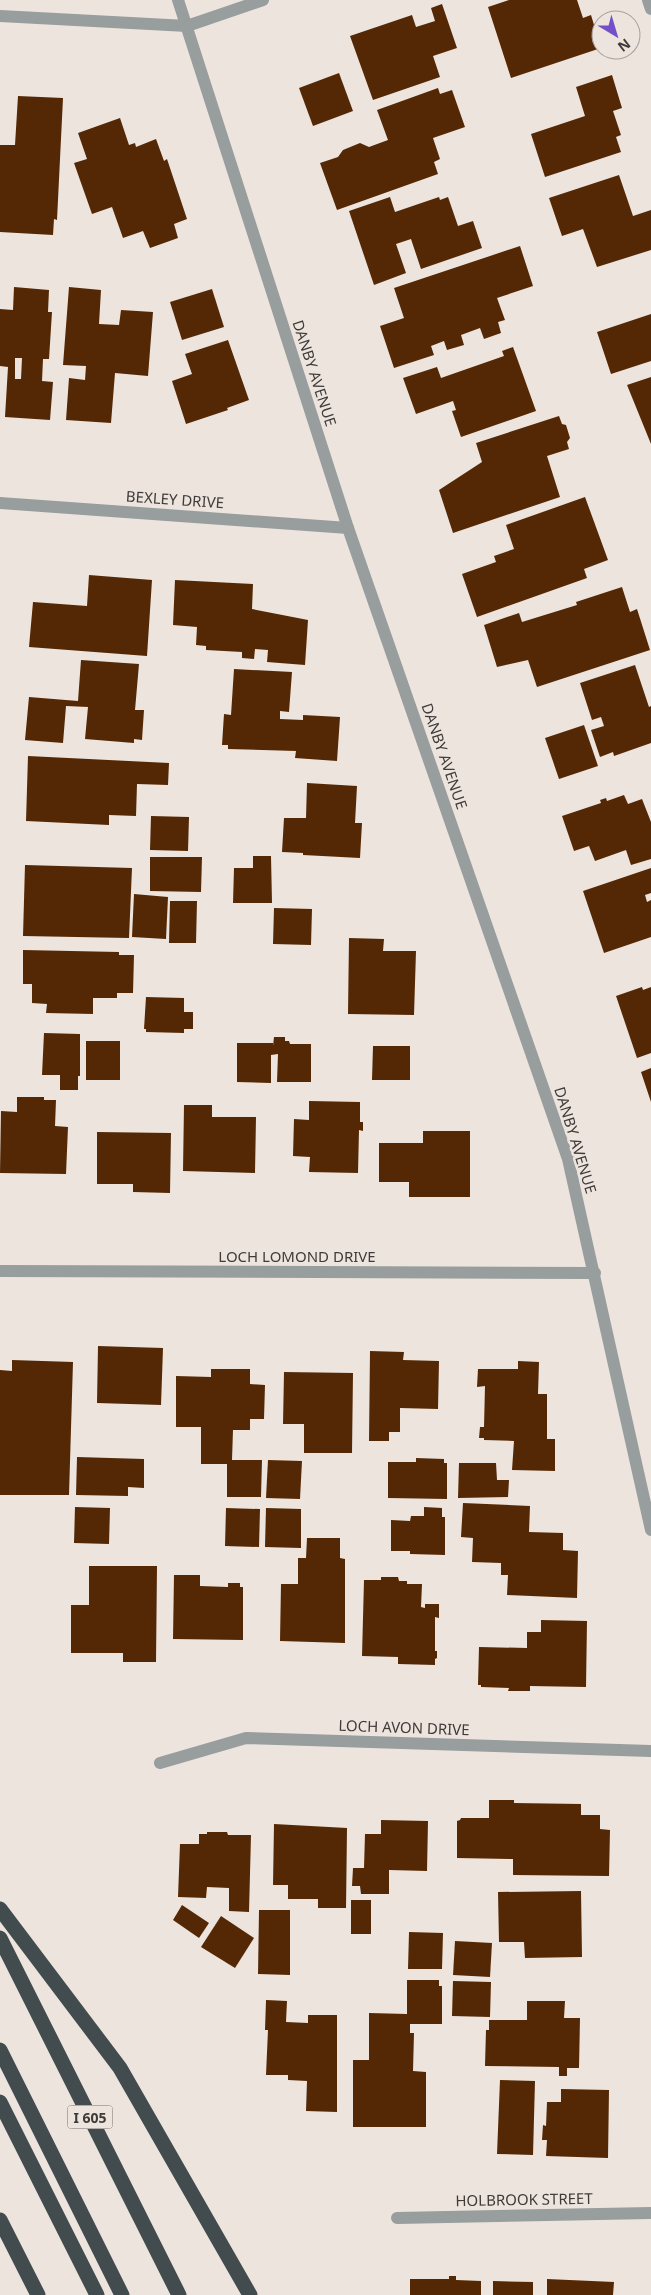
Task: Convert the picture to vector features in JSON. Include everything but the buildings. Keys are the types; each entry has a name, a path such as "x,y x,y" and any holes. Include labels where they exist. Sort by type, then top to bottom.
{"highway":[{"path":"0,1909 120,2068 250,2295"},
{"name":"I 605","path":"0,1938 179,2295"},
{"path":"0,2050 122,2295"},
{"path":"0,2102 97,2295"},
{"path":"0,2220 38,2295"}],"street":[{"name":"DANBY AVENUE","path":"178,0 348,528 568,1159 651,1530"},
{"path":"0,16 187,26 263,0"},
{"path":"648,0 651,9"},
{"name":"BEXLEY DRIVE","path":"0,503 348,528"},
{"name":"LOCH LOMOND DRIVE","path":"0,1271 595,1273"},
{"name":"LOCH AVON DRIVE","path":"160,1763 246,1738 651,1751"},
{"name":"HOLBROOK STREET","path":"398,2218 651,2213"}]}
